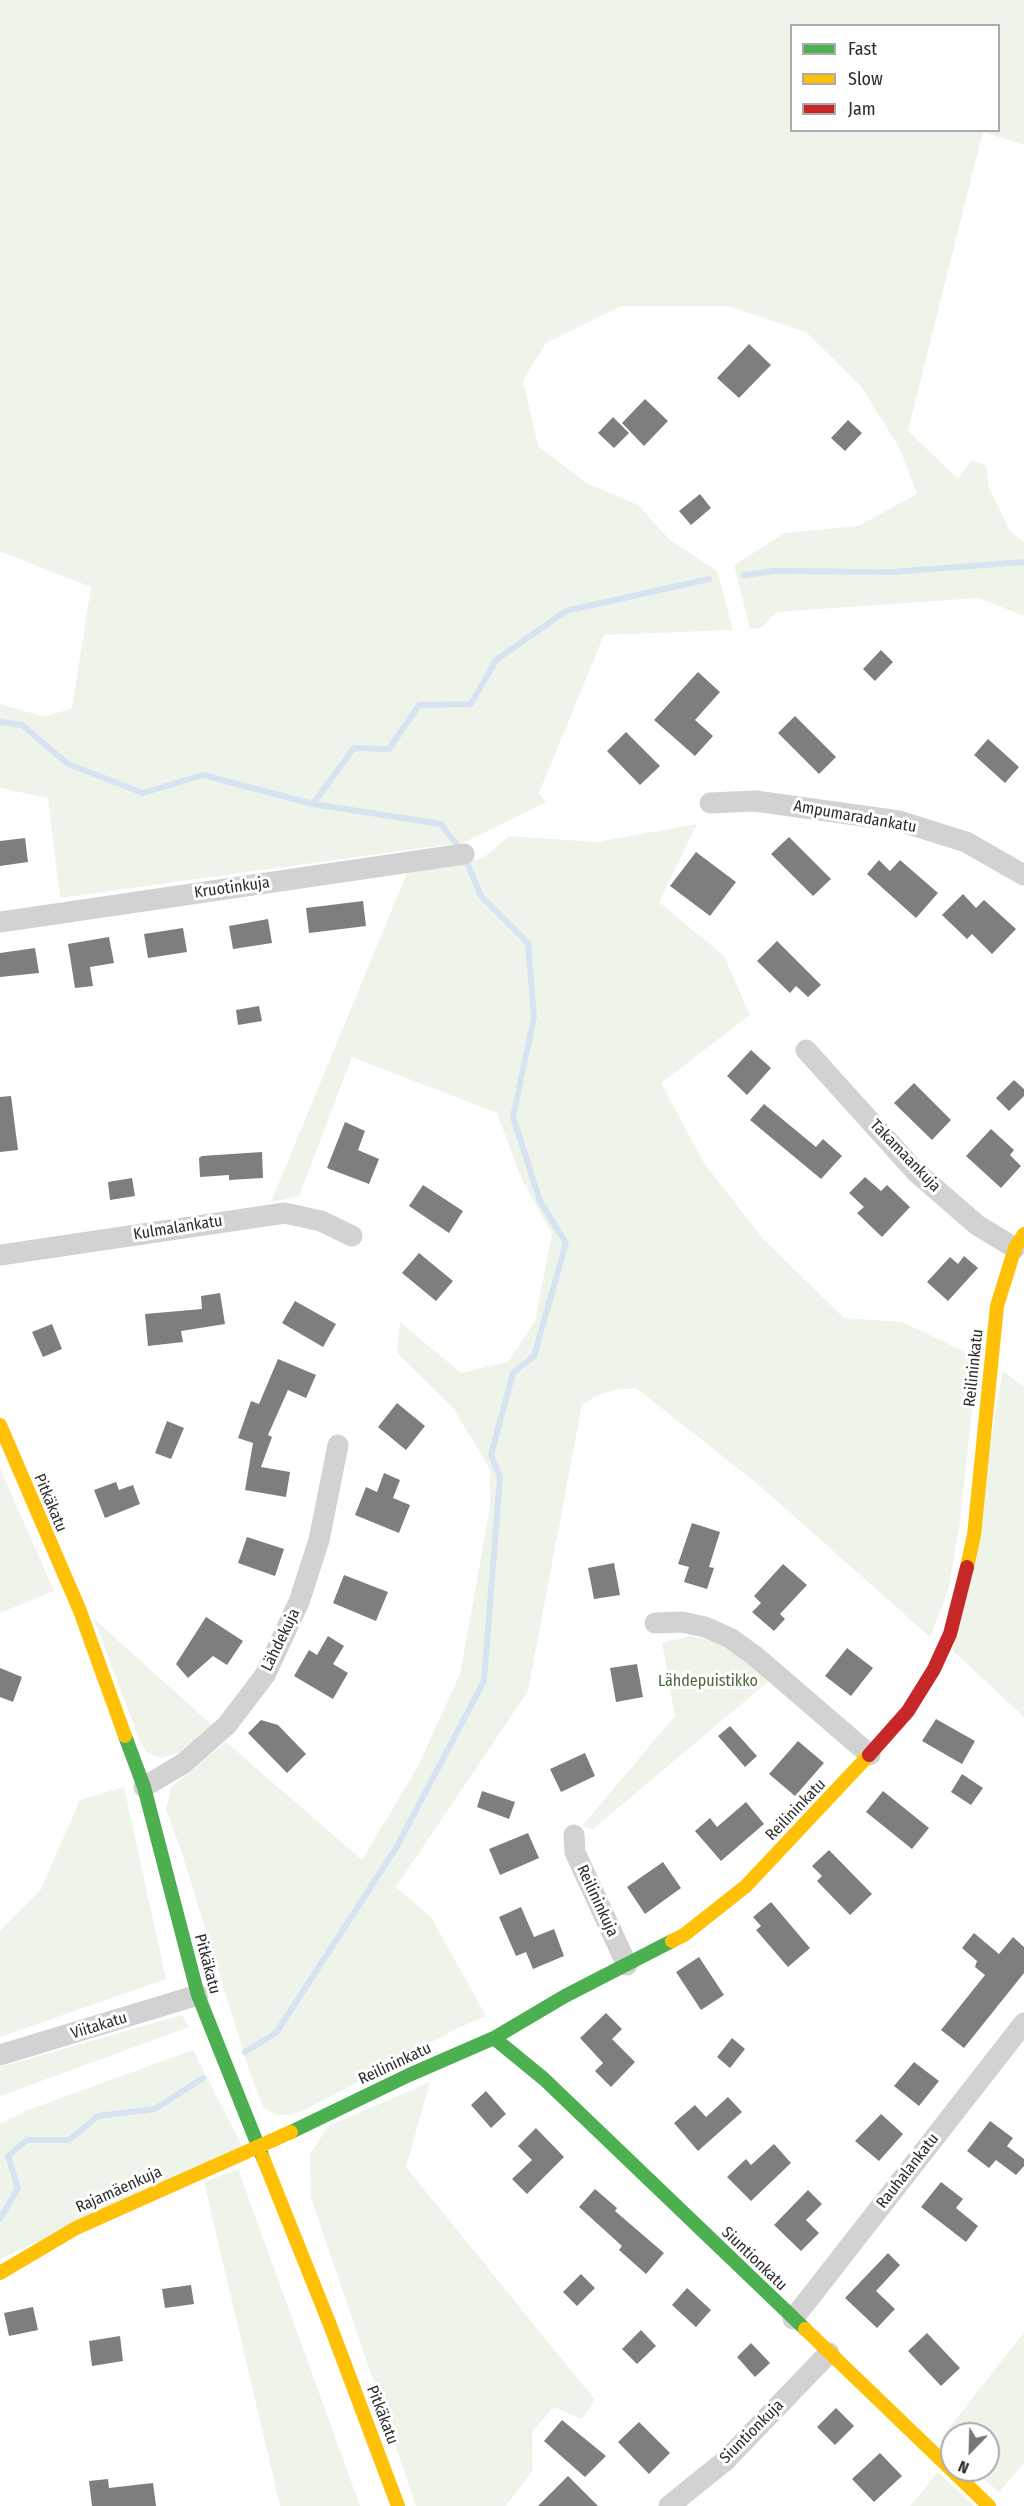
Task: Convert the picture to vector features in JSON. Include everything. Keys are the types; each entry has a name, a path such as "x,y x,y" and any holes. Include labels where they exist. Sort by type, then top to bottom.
{"street":[{"name":"Ampumaradankatu","path":"711,803 755,801 899,821 966,842 1024,875"},
{"name":"Kruotinkuja","path":"0,922 464,854"},
{"name":"Takamaankuja","path":"807,1050 916,1172 977,1225 1020,1241"},
{"name":"Kulmalankatu","path":"0,1256 285,1213 321,1221 352,1236"},
{"name":"Reilininkatu","path":"257,2148 409,2075 494,2038 565,1996 684,1935 746,1886 870,1755 908,1710 934,1669 958,1609 974,1535 997,1306 1020,1241"},
{"name":"Pitkäkatu","path":"0,1425 80,1611 144,1787 198,1995 257,2148 330,2325 399,2506"},
{"name":"Lähdekuja","path":"144,1787 184,1763 227,1725 265,1675 299,1602 319,1540 338,1445"},
{"path":"655,1623 682,1622 705,1627 730,1638 755,1656 870,1755"},
{"name":"Reilininkuja","path":"574,1835 575,1852 627,1965"},
{"name":"Viitakatu","path":"0,2055 198,1995"},
{"name":"Rauhalankatu","path":"793,2319 1024,2024"},
{"name":"Siuntionkatu","path":"494,2038 544,2079 989,2506"},
{"name":"Rajamäenkuja","path":"0,2273 76,2228 257,2148"},
{"name":"Siuntionkuja","path":"669,2506 726,2460 829,2353"}],"green space":[{"path":"0,0 1024,0 1024,145 983,132 908,431 958,479 971,461 986,465 989,488 1010,531 1024,542 1024,616 979,598 776,612 761,628 750,629 734,565 785,533 858,526 917,494 900,449 861,386 806,332 728,306 621,306 546,343 523,380 538,446 588,484 638,505 669,539 717,571 733,630 604,635 539,793 546,802 465,842 60,898 48,798 0,788 0,704 45,717 72,708 91,587 0,551"},
{"path":"697,824 659,902 724,956 750,1015 661,1083 704,1163 764,1240 844,1318 902,1322 978,1358 959,1529 948,1591 930,1637 759,1485 636,1388 614,1390 596,1396 582,1405 528,1691 396,1887 431,1917 486,2016 456,2029 305,2110 291,2115 276,2115 264,2108 251,2076 181,1850 166,1810 171,1787 226,1742 362,1860 418,1766 460,1674 490,1508 490,1469 453,1408 397,1353 400,1322 461,1373 508,1362 535,1321 552,1234 521,1178 497,1113 352,1057 299,1196 271,1202 407,873 483,858 509,836 597,842"},
{"path":"1003,1371 1024,1387 1024,1717 953,1651"},
{"path":"0,1468 54,1591 0,1613"},
{"path":"94,1619 213,1726 179,1753 161,1758 148,1753 141,1744"},
{"name":"Lähdepuistikko","path":"691,1636 715,1642 735,1653 770,1680 593,1829 582,1826 675,1716 662,1643"},
{"path":"124,1787 166,1979 0,2037 0,1931 40,1891 80,1800"},
{"path":"182,2015 189,2027 0,2096 0,2067"},
{"path":"193,2050 243,2148 0,2259 0,2124 28,2110"},
{"path":"430,2082 406,2167 595,2400 582,2419 554,2407 532,2432 533,2470 506,2506 416,2506 311,2198 310,2154 328,2126"},
{"path":"238,2169 360,2506 280,2506 204,2182"},
{"path":"1024,2332 1024,2463 999,2492 987,2482 1000,2482 1000,2422 954,2422"},
{"path":"938,2472 940,2482 949,2482 974,2506 910,2506"}],"building":[{"path":"749,344 771,365 739,398 717,378"},
{"path":"645,399 668,421 644,446 622,423"},
{"path":"613,417 629,433 614,448 598,433"},
{"path":"848,420 862,433 845,451 831,438"},
{"path":"700,494 711,508 691,525 679,511"},
{"path":"881,650 893,662 875,681 863,669"},
{"path":"698,672 720,692 695,720 713,736 695,756 654,720"},
{"path":"795,716 836,757 819,774 778,733"},
{"path":"626,732 660,766 640,785 607,751"},
{"path":"988,739 1019,767 1005,783 974,755"},
{"path":"789,837 831,879 813,896 771,854"},
{"path":"25,838 28,862 0,866 0,841"},
{"path":"696,852 736,882 710,916 670,886"},
{"path":"879,860 890,871 900,860 938,893 916,918 867,874"},
{"path":"963,894 976,908 984,900 1016,929 992,954 972,934 967,939 942,915"},
{"path":"363,901 366,926 309,933 306,908"},
{"path":"268,919 272,943 233,949 229,926"},
{"path":"183,928 187,952 148,958 144,934"},
{"path":"109,937 114,963 90,967 93,986 75,988 68,944"},
{"path":"777,941 821,985 808,997 796,986 790,993 757,961"},
{"path":"35,948 39,973 0,977 0,953"},
{"path":"259,1006 262,1021 238,1025 236,1010"},
{"path":"751,1050 771,1068 747,1095 727,1076"},
{"path":"1014,1080 1024,1089 1024,1096 1009,1111 996,1098"},
{"path":"914,1083 951,1120 932,1140 894,1103"},
{"path":"11,1096 18,1150 0,1152 0,1097"},
{"path":"764,1104 816,1147 823,1139 842,1156 821,1179 750,1120"},
{"path":"345,1122 365,1131 358,1150 379,1159 369,1184 327,1168"},
{"path":"991,1129 1014,1150 1010,1155 1021,1166 1001,1188 966,1156"},
{"path":"262,1152 263,1178 229,1180 229,1175 200,1177 199,1158 202,1156"},
{"path":"865,1177 881,1191 887,1185 910,1207 882,1237 857,1213 864,1207 849,1193"},
{"path":"132,1178 135,1196 110,1200 108,1182"},
{"path":"423,1185 463,1211 449,1233 409,1206"},
{"path":"419,1253 453,1281 436,1301 402,1273"},
{"path":"964,1256 978,1268 948,1301 927,1282 950,1257 958,1264"},
{"path":"220,1293 225,1324 181,1331 183,1342 148,1346 145,1314 202,1309 201,1296"},
{"path":"295,1301 336,1324 323,1347 282,1323"},
{"path":"52,1324 62,1349 43,1357 32,1332"},
{"path":"278,1359 316,1375 306,1398 288,1390 268,1435 272,1437 261,1467 290,1472 286,1497 245,1490 253,1443 238,1438 251,1401 259,1404"},
{"path":"397,1403 425,1426 406,1450 378,1427"},
{"path":"167,1421 184,1428 171,1459 155,1453"},
{"path":"384,1473 400,1480 393,1498 410,1505 399,1533 355,1515 366,1487 377,1492"},
{"path":"116,1482 119,1490 133,1485 140,1504 105,1518 94,1490"},
{"path":"692,1523 720,1532 709,1567 714,1568 707,1589 684,1582 689,1567 678,1564"},
{"path":"247,1537 284,1549 275,1576 238,1563"},
{"path":"614,1563 620,1595 594,1599 588,1568"},
{"path":"783,1564 807,1585 780,1614 785,1619 774,1631 752,1612 761,1603 754,1596"},
{"path":"344,1575 388,1592 376,1621 333,1603"},
{"path":"206,1617 243,1641 227,1665 213,1656 188,1678 176,1664"},
{"path":"328,1636 344,1646 333,1664 348,1673 333,1699 294,1676 309,1650 317,1655"},
{"path":"847,1648 873,1668 851,1696 825,1676"},
{"path":"637,1664 643,1697 616,1702 610,1668"},
{"path":"0,1668 22,1677 13,1702 0,1697"},
{"path":"936,1719 975,1741 962,1764 922,1741"},
{"path":"261,1720 278,1725 306,1754 287,1773 248,1733"},
{"path":"730,1726 757,1756 745,1767 718,1736"},
{"path":"798,1741 824,1763 795,1796 769,1774"},
{"path":"585,1753 595,1776 561,1792 550,1769"},
{"path":"962,1774 983,1788 971,1805 951,1792"},
{"path":"482,1791 515,1802 509,1819 477,1807"},
{"path":"883,1791 929,1828 912,1849 866,1812"},
{"path":"746,1802 764,1824 721,1861 695,1831 710,1818 717,1827"},
{"path":"528,1833 539,1858 500,1875 489,1849"},
{"path":"829,1850 872,1894 850,1915 817,1881 822,1876 812,1866"},
{"path":"663,1862 681,1888 645,1914 627,1887"},
{"path":"771,1902 810,1948 788,1967 756,1930 761,1926 753,1917"},
{"path":"521,1907 534,1937 554,1929 564,1956 533,1969 526,1952 516,1956 499,1917"},
{"path":"974,1933 999,1954 1013,1937 1024,1947 1024,1973 964,2048 941,2030 985,1975 975,1967 977,1961 962,1948"},
{"path":"699,1957 724,1995 701,2010 676,1972"},
{"path":"606,2013 622,2029 612,2039 635,2062 611,2087 595,2071 603,2063 580,2038"},
{"path":"732,2038 745,2049 730,2068 717,2057"},
{"path":"914,2062 939,2081 919,2106 894,2086"},
{"path":"486,2091 506,2114 491,2128 471,2105"},
{"path":"728,2097 742,2112 698,2151 674,2123 695,2105 706,2117"},
{"path":"881,2114 903,2134 879,2161 855,2141"},
{"path":"990,2121 1013,2138 1007,2146 1024,2159 1024,2166 1016,2175 996,2160 989,2168 967,2151"},
{"path":"536,2128 564,2157 527,2194 512,2179 532,2160 518,2146"},
{"path":"774,2144 791,2163 751,2201 727,2177 746,2159 751,2165"},
{"path":"941,2182 963,2199 956,2208 978,2226 966,2242 921,2207"},
{"path":"595,2189 617,2208 615,2211 664,2253 646,2274 619,2250 622,2246 579,2207"},
{"path":"808,2190 822,2204 806,2220 819,2233 801,2251 774,2225"},
{"path":"888,2253 900,2265 876,2291 895,2309 877,2328 845,2298"},
{"path":"581,2274 595,2288 577,2306 563,2292"},
{"path":"191,2285 194,2304 165,2308 162,2289"},
{"path":"687,2288 711,2310 696,2327 672,2305"},
{"path":"33,2307 38,2330 9,2336 4,2313"},
{"path":"641,2330 656,2346 637,2364 622,2349"},
{"path":"927,2333 960,2368 941,2386 908,2351"},
{"path":"120,2336 123,2361 92,2366 89,2341"},
{"path":"751,2343 770,2363 755,2377 737,2357"},
{"path":"836,2408 854,2426 835,2445 817,2427"},
{"path":"562,2420 606,2456 585,2477 544,2441"},
{"path":"639,2422 670,2453 649,2474 618,2442"},
{"path":"880,2453 902,2476 874,2502 852,2479"},
{"path":"568,2476 598,2506 538,2506"},
{"path":"108,2479 109,2488 153,2483 156,2506 92,2506 89,2481"}],"waterway":[{"path":"744,575 773,571 892,572 1024,562"},
{"path":"0,722 22,725 68,764 143,793 203,775 313,804 354,748 389,749 419,705 471,704 496,660 566,611 709,579"},
{"path":"313,804 441,824 460,849"},
{"path":"245,2052 276,2033 396,1848 484,1681 500,1477 491,1455 513,1373 534,1356 566,1243 540,1201 513,1117 534,1017 528,943 481,896 465,858"},
{"path":"0,2219 18,2188 8,2156 27,2140 69,2140 98,2116 155,2109 203,2078"}],"traffic: fast":[{"path":"125,1736 144,1787 198,1995 263,2158"},
{"path":"291,2132 409,2075 494,2038 565,1996 672,1941"},
{"path":"494,2038 544,2079 805,2329"}],"traffic: slow":[{"path":"967,1567 974,1535 997,1306 1015,1248 1024,1234"},
{"path":"0,1425 80,1611 125,1736"},
{"path":"672,1941 684,1935 746,1886 869,1755"},
{"path":"0,2273 76,2228 291,2132"},
{"path":"263,2158 330,2325 398,2506"},
{"path":"805,2329 989,2506"}],"traffic: jam":[{"path":"869,1755 908,1711 934,1669 950,1634 967,1567"}]}
